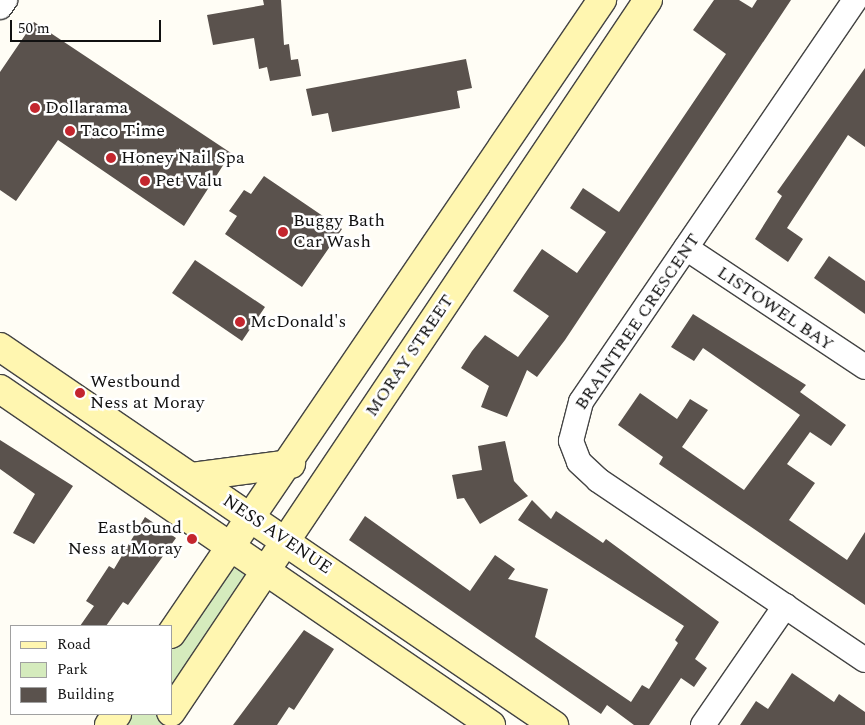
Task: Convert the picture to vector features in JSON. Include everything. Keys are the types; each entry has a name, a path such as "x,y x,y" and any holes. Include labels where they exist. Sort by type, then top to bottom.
{"main road":[{"path":"172,633 230,547 291,464 602,0"},
{"name":"MORAY STREET","path":"172,712 648,0"},
{"name":"NESS AVENUE","path":"0,347 554,725"},
{"name":"NESS AVENUE","path":"0,389 491,725"},
{"path":"192,477 291,464"}],"street":[{"path":"0,7 5,0"},
{"name":"BRAINTREE CRESCENT","path":"855,0 581,402 572,428 574,452 598,480 865,660"},
{"name":"LISTOWEL BAY","path":"686,248 865,367"},
{"path":"703,725 785,606"}],"green space":[{"path":"230,547 266,572 172,711 172,633"},
{"path":"116,715 169,715 162,725 109,725"}],"building":[{"path":"263,0 281,0 284,45 289,44 291,60 298,59 301,76 270,81 267,67 259,69 254,38 213,45 207,15 264,5"},
{"path":"714,0 739,0 752,8 757,0 791,0 565,340 537,377 527,370 507,417 481,407 489,386 461,368 485,335 518,357 549,316 513,291 542,249 577,273 606,232 570,208 583,188 619,212 726,54 693,30"},
{"path":"34,22 231,153 184,226 58,140 16,201 0,190 0,72"},
{"path":"466,59 472,88 457,91 460,108 332,132 328,113 312,116 306,89"},
{"path":"865,68 865,147 848,135 787,228 803,239 788,262 755,239 782,196 777,192"},
{"name":"Buggy Bath Car Wash","path":"264,176 342,229 302,287 225,234 237,216 229,211 244,190 251,194"},
{"path":"829,256 865,281 865,314 814,278"},
{"path":"195,260 265,307 242,341 172,293"},
{"path":"693,314 806,385 800,392 846,425 831,446 810,432 787,464 815,483 789,520 847,560 865,532 865,605 659,464 663,457 618,425 640,393 677,419 690,399 708,410 682,447 744,490 800,415 703,348 694,361 671,347"},
{"path":"0,440 73,486 34,544 13,533 35,494 0,469"},
{"path":"505,441 514,481 528,496 480,524 464,498 457,499 452,475 482,470 478,446"},
{"path":"532,500 551,519 556,511 603,543 606,539 719,622 695,659 707,668 694,687 681,678 649,725 634,725 607,705 601,714 349,540 365,516 470,591 495,555 515,569 508,579 548,589 535,637 631,702 642,685 649,689 678,643 675,640 684,626 518,520"},
{"path":"145,517 176,538 128,605 123,602 107,625 81,625 94,606 86,601 109,566 114,569"},
{"path":"304,630 334,649 294,710 289,707 277,725 233,725"},
{"path":"792,673 834,702 839,694 865,712 865,725 740,725 756,701 768,709"}],"place":[{"name":"Dollarama","path":"35,108"},
{"name":"Taco Time","path":"70,131"},
{"name":"Honey Nail Spa","path":"111,158"},
{"name":"Pet Valu","path":"145,181"},
{"name":"Buggy Bath Car Wash","path":"283,232"},
{"name":"McDonald's","path":"240,322"},
{"name":"Westbound Ness at Moray","path":"80,393"},
{"name":"Eastbound Ness at Moray","path":"192,539"}]}
